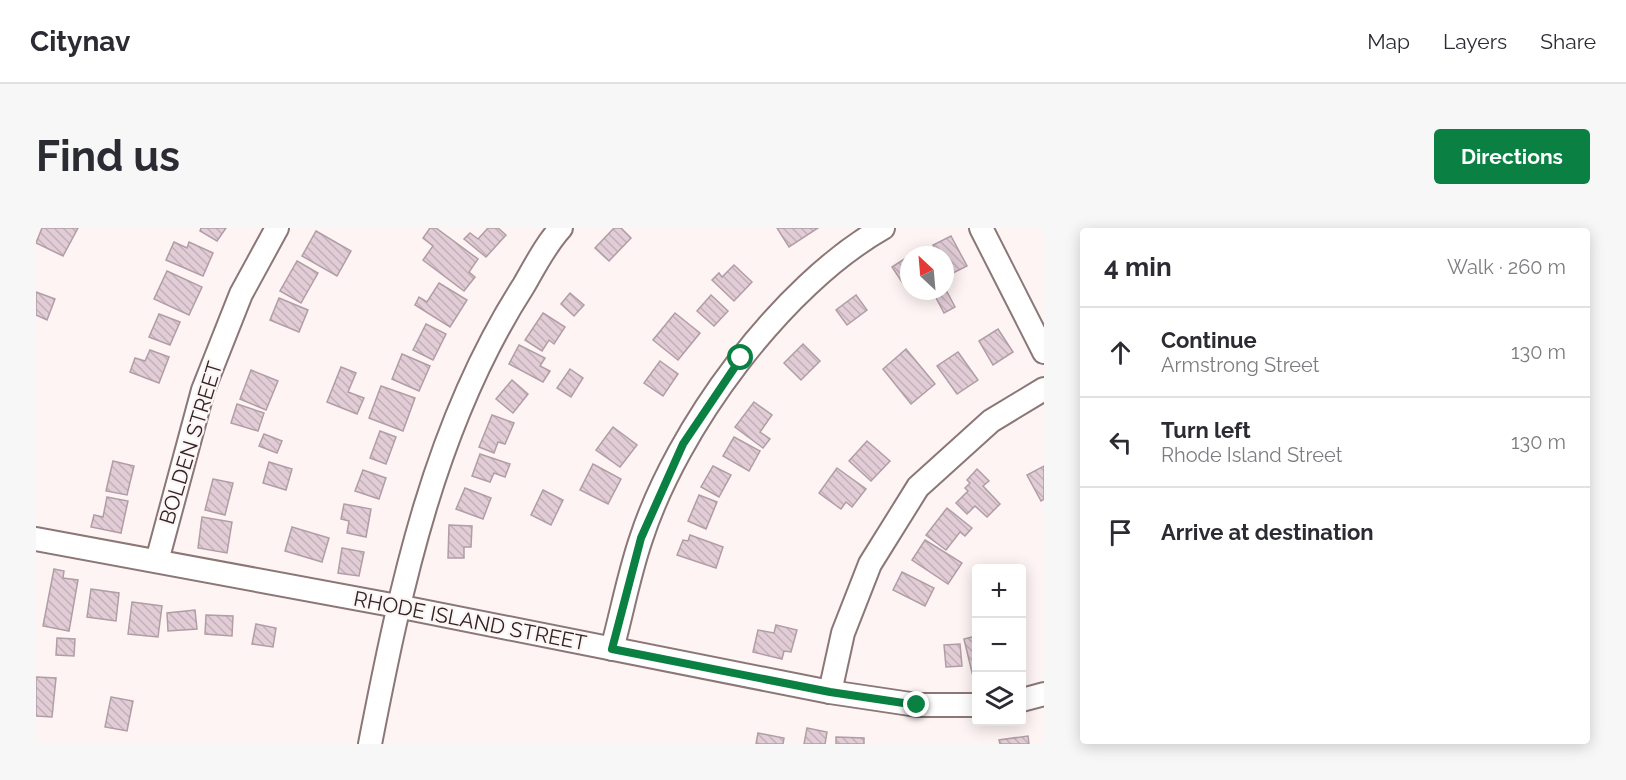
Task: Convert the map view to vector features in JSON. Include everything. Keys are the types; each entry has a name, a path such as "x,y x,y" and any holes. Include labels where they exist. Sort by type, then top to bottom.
{"street":[{"name":"BOLDEN STREET","path":"157,561 203,390 241,294 277,228"},
{"path":"612,649 641,538 683,444 741,358 811,283 883,228"},
{"path":"981,228 1044,352"},
{"path":"370,744 397,606 450,428 501,320 557,229"},
{"path":"830,692 843,633 870,564 918,487 991,421 1044,389"},
{"name":"RHODE ISLAND STREET","path":"36,539 397,606 830,692 917,705 972,705"},
{"path":"1026,699 1044,694"}],"building":[{"path":"42,228 78,228 63,256 36,243"},
{"path":"201,228 226,228 217,241 200,231"},
{"path":"430,228 436,228 478,259 469,272 475,277 464,291 423,260 433,246 423,238"},
{"path":"488,228 498,228 506,235 486,257 464,239 470,233 478,239"},
{"path":"614,228 621,228 631,238 609,261 595,248"},
{"path":"777,228 818,228 789,247"},
{"path":"316,231 351,251 337,276 302,256"},
{"path":"951,236 967,266 954,272 954,246 933,245"},
{"path":"174,242 187,248 189,242 213,253 203,276 166,260"},
{"path":"297,261 318,273 301,303 280,291"},
{"path":"900,262 900,279 892,267"},
{"path":"734,265 752,282 734,301 712,280 719,273 722,277"},
{"path":"167,271 202,287 189,315 154,299"},
{"path":"439,283 467,300 450,327 415,305 419,297 427,302"},
{"path":"36,292 55,299 47,320 36,315"},
{"path":"570,293 584,305 574,316 561,304"},
{"path":"711,295 728,311 714,326 697,311"},
{"path":"856,295 867,310 847,325 836,310"},
{"path":"279,298 308,310 299,332 270,320"},
{"path":"937,300 951,300 955,307 944,313"},
{"path":"543,313 565,327 554,344 549,340 542,351 525,340"},
{"path":"675,313 700,333 678,360 653,340"},
{"path":"159,314 180,322 170,345 149,337"},
{"path":"426,324 446,334 433,360 413,350"},
{"path":"998,329 1013,352 993,365 979,341"},
{"path":"803,344 820,361 801,380 784,363"},
{"path":"519,345 545,358 540,366 550,371 543,382 509,364"},
{"path":"906,349 935,384 911,404 883,369"},
{"path":"150,350 169,357 159,383 130,372 135,358 145,361"},
{"path":"958,352 978,380 957,394 937,366"},
{"path":"402,354 430,366 419,391 392,379"},
{"path":"660,361 678,374 663,396 644,383"},
{"path":"341,367 356,373 348,392 364,398 357,414 327,402"},
{"path":"570,369 583,378 571,397 557,388"},
{"path":"251,370 278,381 266,410 240,399"},
{"path":"512,380 528,394 513,413 496,399"},
{"path":"381,386 415,398 403,431 369,418"},
{"path":"754,402 772,415 760,432 770,439 763,448 735,427"},
{"path":"237,404 264,413 258,431 231,423"},
{"path":"492,415 514,423 505,444 498,442 494,453 479,447"},
{"path":"613,427 637,445 620,467 596,450"},
{"path":"380,431 396,437 386,464 370,458"},
{"path":"264,434 282,441 277,453 259,446"},
{"path":"734,437 760,451 749,471 723,456"},
{"path":"867,441 890,461 871,481 849,461"},
{"path":"480,454 510,464 505,477 494,473 490,482 472,476"},
{"path":"113,461 134,466 127,495 106,491"},
{"path":"269,462 292,469 286,490 263,483"},
{"path":"593,464 621,479 608,504 580,490"},
{"path":"713,466 731,475 719,497 701,487"},
{"path":"1044,466 1044,499 1041,501 1027,475"},
{"path":"837,468 866,489 852,507 846,502 841,509 819,493"},
{"path":"977,469 989,481 983,486 1000,504 987,517 975,506 967,514 956,503 968,491 965,488 970,483 967,480"},
{"path":"363,470 386,478 379,499 355,491"},
{"path":"213,479 233,483 225,515 205,510"},
{"path":"465,488 491,498 483,519 456,509"},
{"path":"543,490 563,500 551,525 531,515"},
{"path":"699,495 717,502 706,529 688,521"},
{"path":"107,497 128,501 121,533 91,527 94,515 103,517"},
{"path":"344,504 371,509 366,537 347,533 349,521 341,519"},
{"path":"947,508 972,528 965,536 960,532 946,550 926,535"},
{"path":"202,517 232,522 227,553 198,548"},
{"path":"449,525 472,526 471,547 464,547 464,558 448,558"},
{"path":"292,527 329,538 322,562 285,551"},
{"path":"690,535 723,547 716,568 677,555 683,540 688,541"},
{"path":"925,540 962,563 948,584 912,560"},
{"path":"342,548 364,552 359,576 338,573"},
{"path":"54,569 64,571 63,578 78,580 69,631 43,626"},
{"path":"902,572 934,588 925,606 893,590"},
{"path":"91,589 119,593 116,621 87,617"},
{"path":"132,602 162,606 158,637 128,634"},
{"path":"195,610 197,629 168,631 167,613"},
{"path":"206,615 233,616 232,636 205,634"},
{"path":"256,624 276,628 273,647 252,644"},
{"path":"776,625 797,630 791,652 784,651 782,659 753,652 758,630 774,633"},
{"path":"972,637 972,673 964,639"},
{"path":"57,638 75,639 74,656 56,655"},
{"path":"960,644 962,666 946,667 944,645"},
{"path":"36,677 56,678 52,717 36,716"},
{"path":"111,697 133,701 127,731 105,727"},
{"path":"807,728 827,732 825,744 804,744"},
{"path":"758,733 784,738 783,744 756,744"},
{"path":"1028,736 1029,744 1000,744 999,740"},
{"path":"836,737 864,738 864,744 836,744"}],"route":[{"path":"741,358 683,444 641,538 612,649 830,692 917,705"}]}
